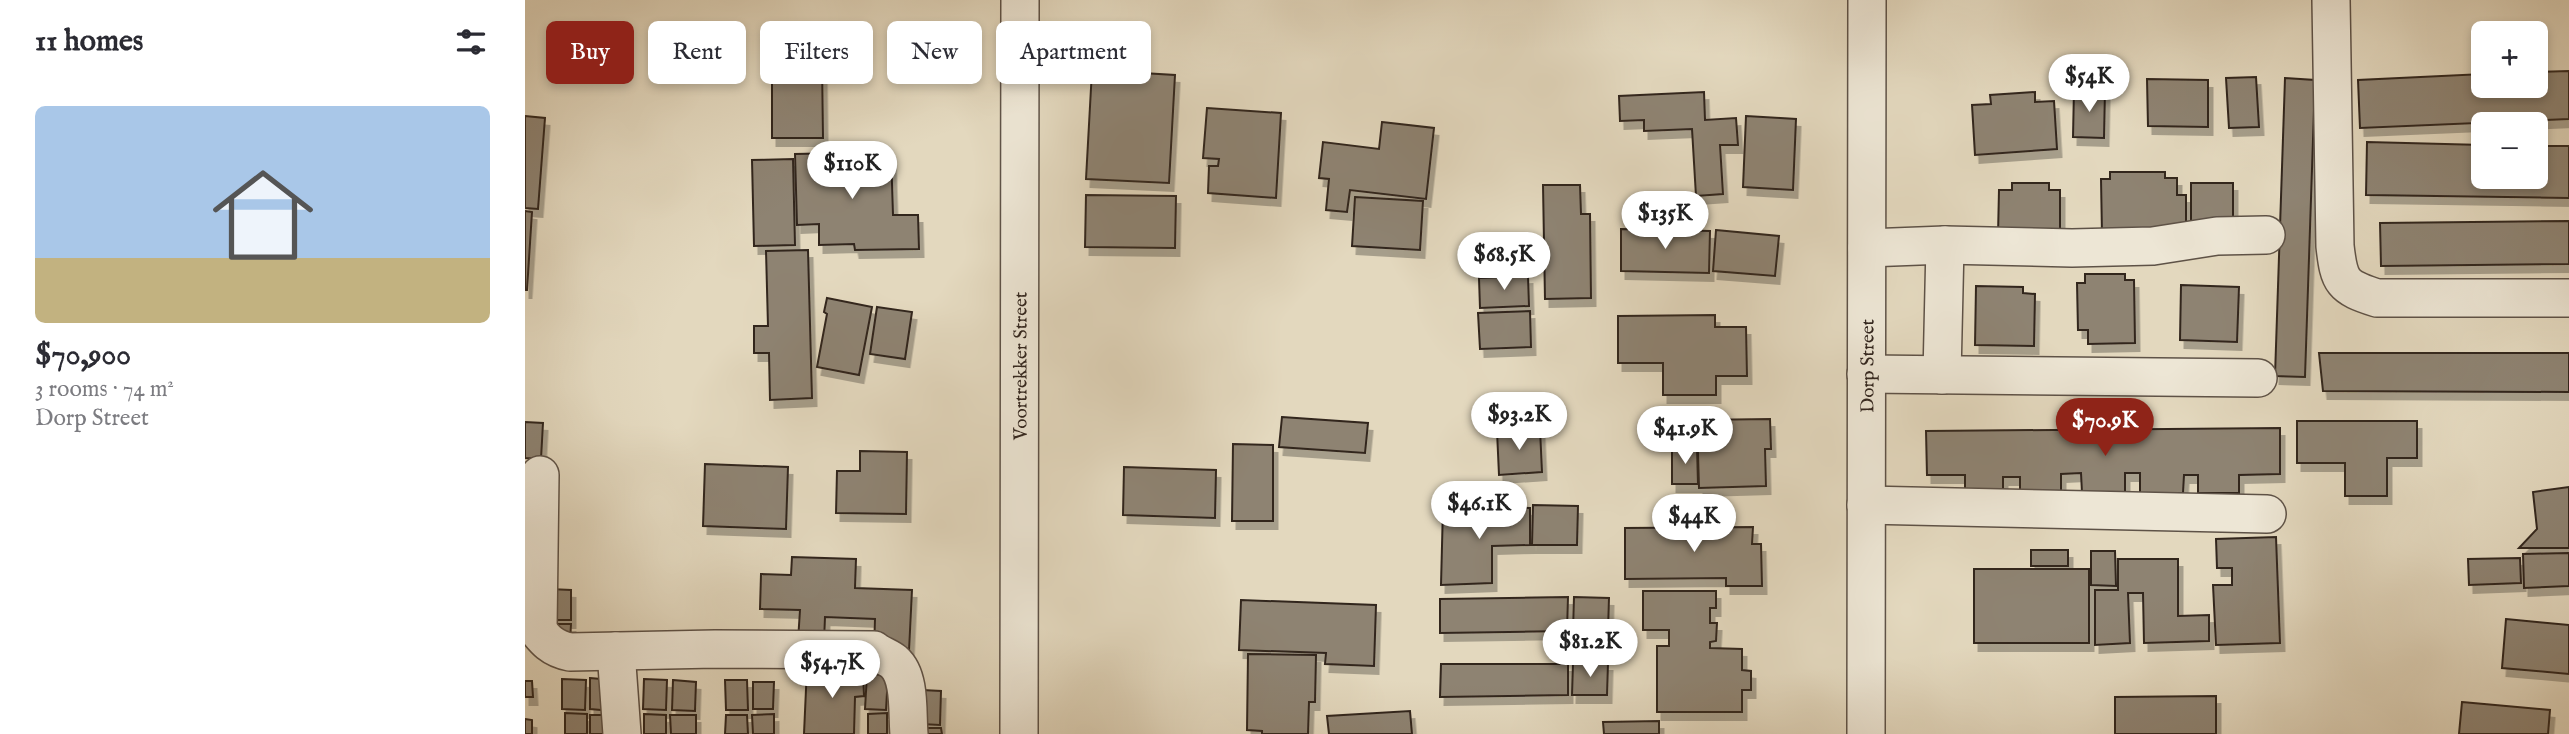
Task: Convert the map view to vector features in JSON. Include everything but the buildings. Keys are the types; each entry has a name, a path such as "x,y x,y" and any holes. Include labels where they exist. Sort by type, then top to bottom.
{"street":[{"name":"Voortrekker Street","path":"1019,734 1020,0"},
{"name":"Dorp Street","path":"1866,734 1867,0"},
{"path":"2331,0 2335,246 2338,271 2342,280 2358,292 2377,298 2569,298"},
{"path":"1867,248 1945,245 2086,248 2153,246 2217,236 2266,235"},
{"path":"1942,375 1945,245"},
{"path":"1866,374 2258,378"},
{"path":"540,475 531,621 547,643 570,652 874,650 891,659 899,667 905,683 909,734"},
{"path":"1866,505 2267,514"},
{"path":"616,651 622,734"}]}
